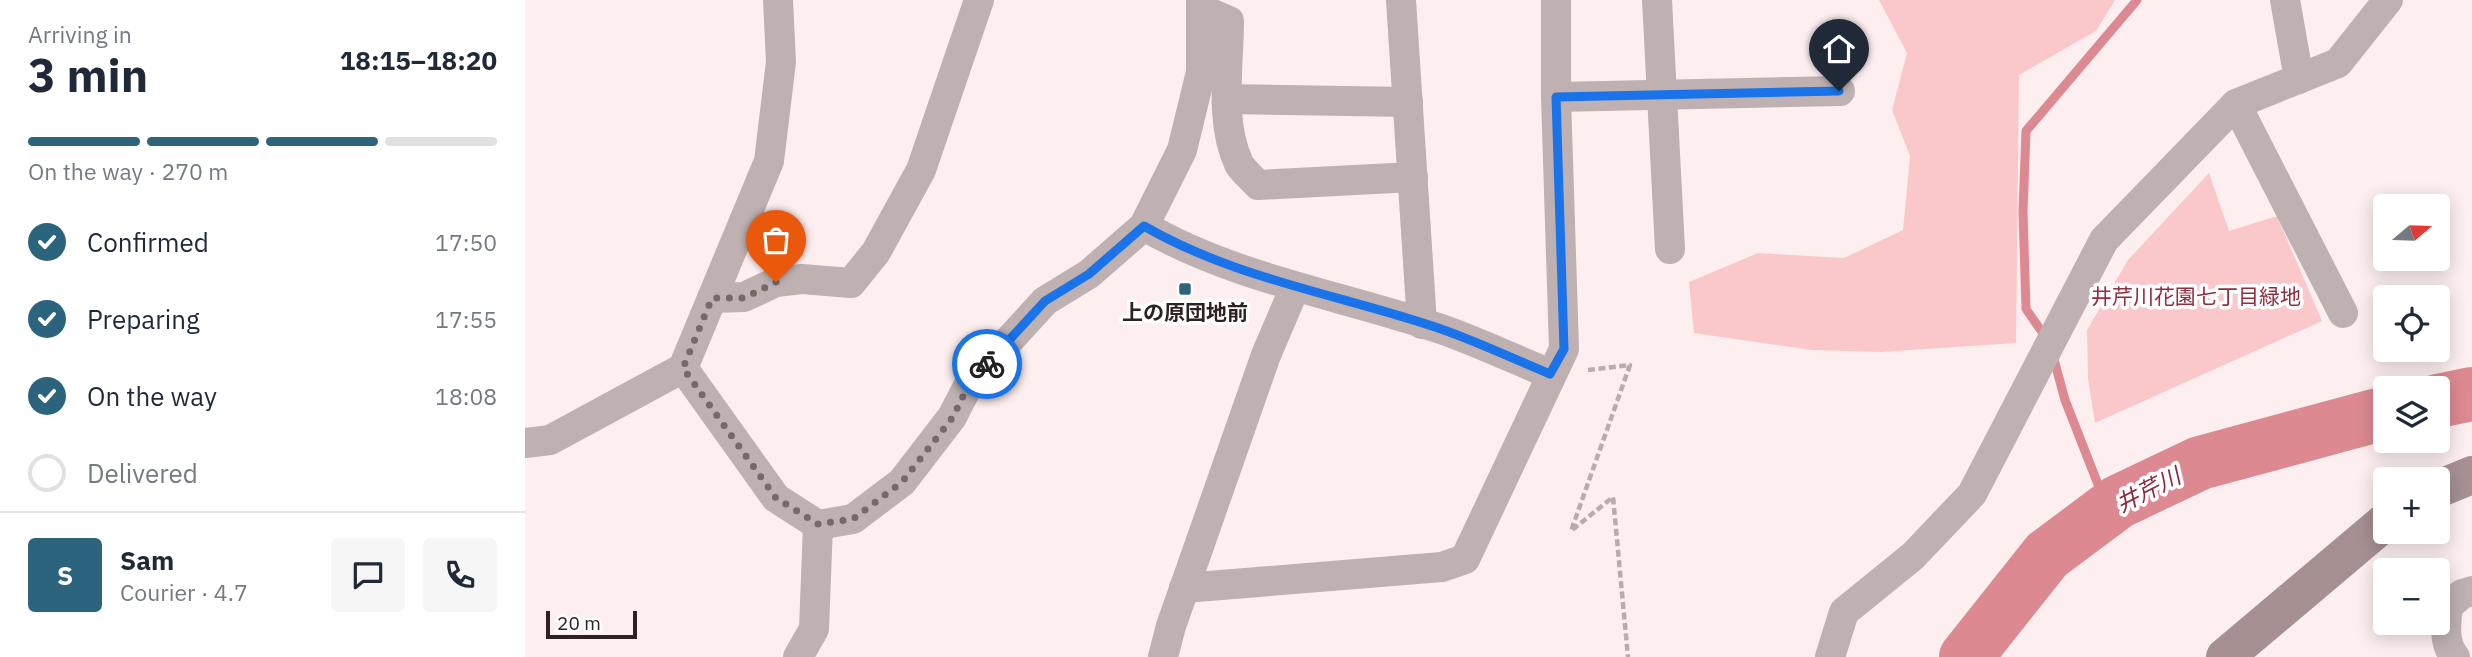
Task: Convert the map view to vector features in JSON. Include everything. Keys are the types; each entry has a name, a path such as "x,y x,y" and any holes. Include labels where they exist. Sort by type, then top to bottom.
{"main road":[{"path":"2450,484 2472,475"},
{"path":"2225,657 2373,532"}],"street":[{"path":"525,443 550,440 683,368 769,161 781,62 778,0"},
{"path":"712,298 744,298 776,282 802,279 851,283 876,252 921,170 979,0"},
{"path":"1401,0 1422,324"},
{"path":"1184,588 1442,567 1465,559 1564,349 1556,97 1556,0"},
{"path":"1657,0 1670,249"},
{"path":"2285,0 2299,79"},
{"path":"1831,657 1844,612 1913,556 1972,494 2104,240 2236,104 2338,64 2388,0"},
{"path":"683,368 776,498 818,524 853,519 902,482 953,417 969,384 1045,301 1089,274 1144,226 1182,150 1201,72 1201,5 1229,21 1227,99 1240,165 1258,185 1413,177"},
{"path":"1556,97 1839,91"},
{"path":"1227,99 1408,102"},
{"path":"2236,104 2343,313"},
{"path":"1144,226 1180,247 1296,287 1422,324 1550,374"},
{"path":"1163,657 1184,588 1266,355 1296,287"},
{"path":"798,657 814,629 818,524"},
{"path":"2455,657 2451,652 2445,628 2448,606 2462,594 2472,592"}],"path":[{"path":"1550,374 1630,365 1571,531 1613,497 1629,657"}],"green space":[{"path":"1879,0 2115,0 2096,31 2019,75 2016,343 1881,352 1811,350 1694,333 1689,282 1758,253 1844,258 1903,230 1910,156 1892,110 1907,53"},
{"name":"井芹川花園七丁目緑地","path":"2209,173 2229,231 2277,216 2322,321 2095,423 2088,379 2087,330 2128,260"}],"waterway":[{"path":"2047,339 2026,309 2023,212 2026,131 2137,0"},
{"path":"2053,356 2065,400 2108,510"},
{"name":"井芹川","path":"2450,399 2472,394"},
{"name":"井芹川","path":"1966,657 2047,555 2118,502 2200,463 2373,416"}],"way so far":[{"path":"776,282 744,298 712,298 683,368 776,498 818,524 853,519 902,482 953,417 969,384 987,364"}],"place":[{"name":"上の原団地前","path":"1185,289"}],"route":[{"path":"987,364 1045,301 1089,274 1144,226 1180,247 1296,287 1441,329 1550,374 1564,349 1556,97 1839,91"}]}
